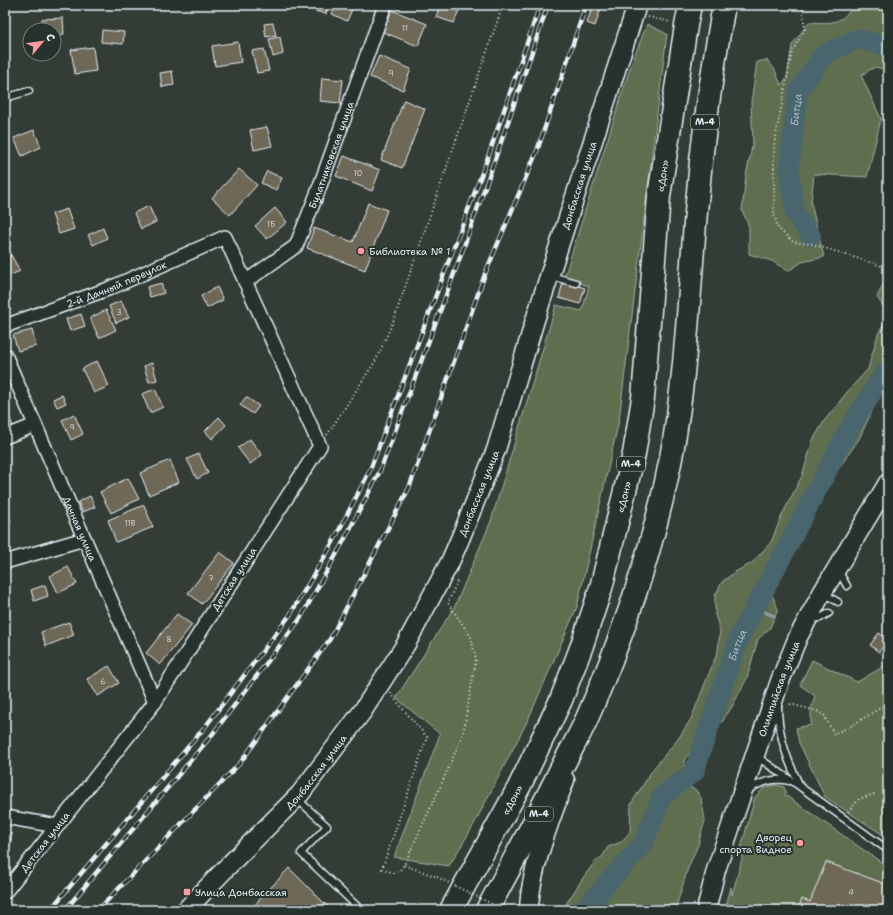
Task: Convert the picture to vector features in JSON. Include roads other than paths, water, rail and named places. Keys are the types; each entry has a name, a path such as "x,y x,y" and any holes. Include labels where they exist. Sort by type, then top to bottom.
{"highway":[{"name":"М-4","path":"487,910 530,830 587,717 613,654 644,568 667,480 680,406 704,129 724,5"},
{"name":"«Дон»","path":"452,910 519,788 561,700 581,648 601,588 634,454 643,398 659,196 688,15"}],"street":[{"name":"Булатниковская улица","path":"245,282 296,246 317,194 385,5"},
{"name":"Донбасская улица","path":"186,910 295,798 362,712 406,644 450,562 496,450 549,276 641,11"},
{"name":"2-й Дачный переулок","path":"5,326 108,289 225,237 245,282"},
{"name":"Детская улица","path":"5,892 155,702 320,446 245,282"},
{"name":"Дачная улица","path":"5,355 155,702"},
{"path":"5,437 35,425"},
{"name":"Олимпийская улица","path":"706,910 716,870 778,688 798,637 807,618 888,483"},
{"path":"5,562 84,539"},
{"path":"529,910 529,897 538,860 551,817 587,717"},
{"path":"5,817 57,826"}],"lane":[{"path":"5,98 29,91"},
{"path":"549,276 576,283"},
{"path":"837,568 847,586"},
{"path":"822,593 838,602"},
{"path":"807,618 820,618 829,613"},
{"path":"778,688 778,720 790,764 800,786"},
{"path":"755,756 800,786 888,850"},
{"path":"741,798 746,791 768,780 780,779 800,786"},
{"path":"295,798 327,826 300,854 361,910"}],"waterway":[{"name":"Битца","path":"811,236 795,213 789,169 798,92 824,54 857,39 888,46"},
{"name":"Битца","path":"583,910 643,844 662,796 694,772 739,638 849,429 888,370"},
{"path":"755,608 774,616"}],"railway":[{"path":"50,910 205,727 290,615 332,544 370,470 488,157 540,5"},
{"path":"65,910 211,736 300,619 341,546 380,471 458,263 548,5"},
{"path":"98,910 240,763 330,639 409,488 485,274 537,151 586,5"}],"place":[{"name":"Библиотека № 1","path":"361,251"},
{"name":"Дворец спорта Видное","path":"800,843"},
{"name":"Улица Донбасская","path":"187,892"}]}
